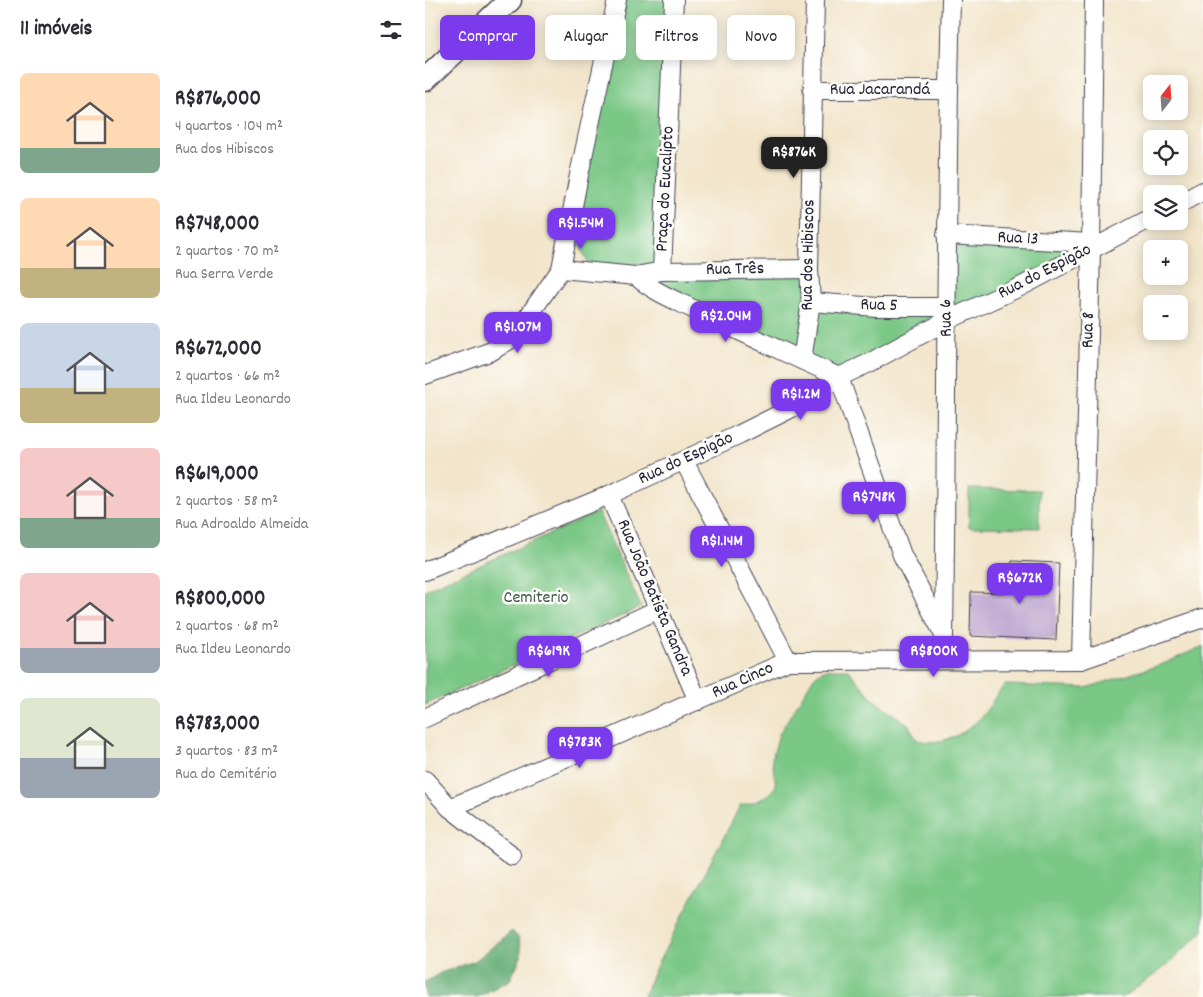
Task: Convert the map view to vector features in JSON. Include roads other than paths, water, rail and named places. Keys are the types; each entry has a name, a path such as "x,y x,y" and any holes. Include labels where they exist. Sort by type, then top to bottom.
{"main road":[{"path":"425,59 491,0"},
{"path":"425,80 511,0"}],"street":[{"path":"425,375 492,351 514,337 561,269 579,175 617,0"},
{"name":"Praça do Eucalipto","path":"561,269 635,276 662,271 674,0"},
{"name":"Rua dos Hibiscos","path":"801,360 811,302 809,269 815,0"},
{"name":"Rua 6","path":"945,662 946,235 951,0"},
{"name":"Rua 8","path":"1081,660 1091,246 1094,0"},
{"name":"Rua Jacarandá","path":"812,90 948,90"},
{"path":"1188,199 1203,191"},
{"name":"Rua do Espigão","path":"425,571 609,495 684,461 798,404 839,377 869,363 947,314 1022,286 1091,246 1143,222"},
{"name":"Rua 13","path":"946,235 1091,246"},
{"name":"Rua Três","path":"662,271 809,269"},
{"path":"635,276 669,297 839,377 902,555 944,636"},
{"name":"Rua 5","path":"811,302 947,314"},
{"path":"684,461 788,661 945,662 1081,660 1203,618"},
{"name":"Rua João Batista Gandra","path":"609,495 698,701"},
{"path":"425,718 659,609"},
{"name":"Rua Cinco","path":"449,808 788,661"},
{"path":"425,780 449,808 512,856"}],"park label":[{"name":"Cemiterio","path":"536,598"}]}
